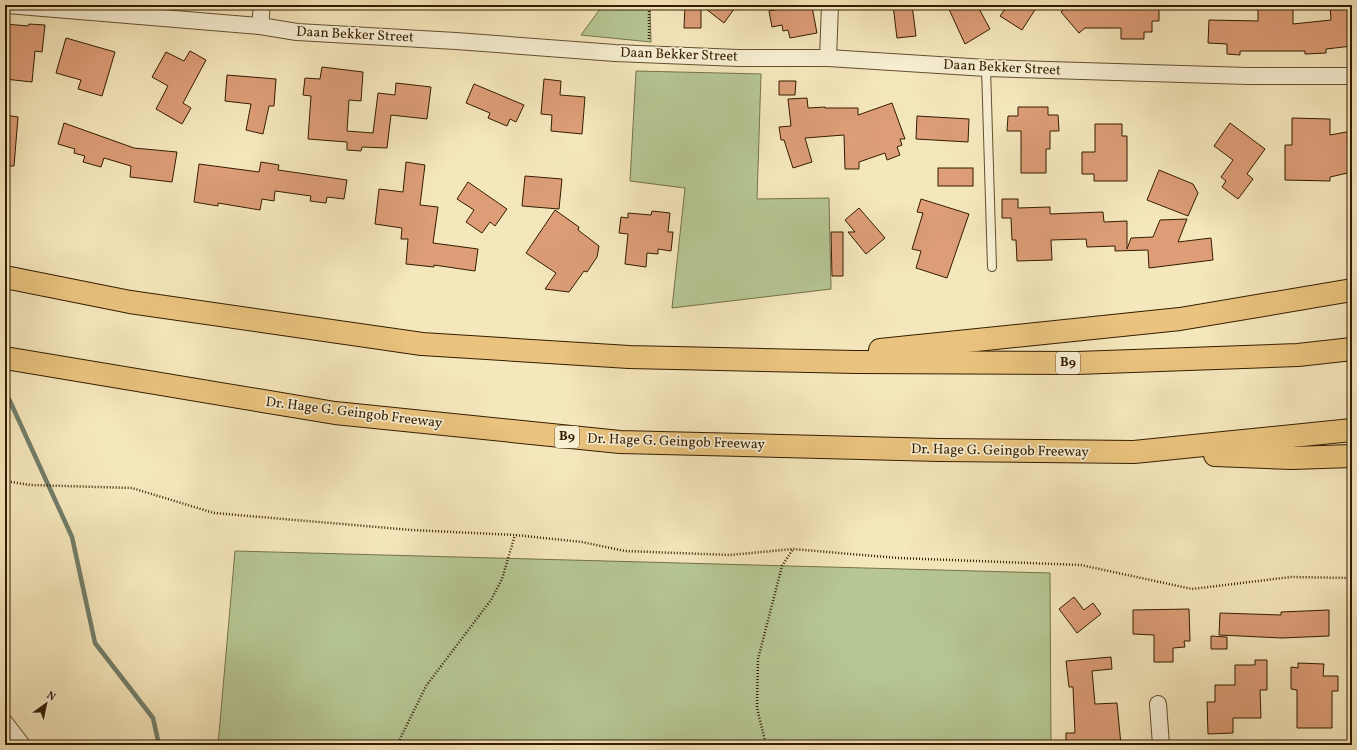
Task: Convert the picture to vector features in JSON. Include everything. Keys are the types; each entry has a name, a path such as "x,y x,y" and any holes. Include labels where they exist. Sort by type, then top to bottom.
{"highway":[{"name":"B9","path":"5,277 130,302 422,344 629,357 1077,363 1298,355 1352,349"},
{"path":"784,360 1180,319 1352,290"},
{"name":"Dr. Hage G. Geingob Freeway","path":"5,358 45,367 335,413 620,442 939,450 1134,452 1352,430"},
{"path":"1134,452 1292,458 1352,456"}],"street":[{"name":"Daan Bekker Street","path":"7,5 260,26 297,32 456,41 615,53 738,58 828,58 986,68 1248,76 1352,76"},
{"path":"260,26 262,5"},
{"path":"828,58 830,5"},
{"path":"1158,704 1161,745"},
{"path":"5,724 22,745"}],"lane":[{"path":"986,68 992,267"}],"path":[{"path":"649,5 649,45"},
{"path":"5,481 30,485 132,488 214,513 412,530 515,535 582,542 625,551 730,555 793,549 898,558 1081,565 1192,589 1291,577 1352,578"},
{"path":"397,745 426,686 491,600 502,579 515,535"},
{"path":"766,745 757,708 758,659 782,566 793,549"}],"green space":[{"path":"603,5 650,5 651,42 581,35"},
{"path":"636,71 761,74 757,199 829,198 831,289 672,308 685,188 630,181"},
{"path":"235,551 1050,573 1051,745 218,745"}],"building":[{"path":"685,5 701,5 701,28 684,28"},
{"path":"701,5 737,5 724,23"},
{"path":"778,5 799,5 799,9 812,7 817,33 790,38 788,30 783,31 782,25 772,27 769,11 779,9"},
{"path":"893,5 912,5 916,36 897,38"},
{"path":"947,5 977,5 990,29 965,44"},
{"path":"1008,5 1038,5 1022,30 1000,16"},
{"path":"1069,5 1159,5 1159,21 1152,21 1152,32 1144,32 1144,39 1121,39 1121,28 1085,28 1079,33 1061,12"},
{"path":"1258,5 1293,5 1293,24 1331,20 1330,5 1352,5 1352,46 1326,49 1326,53 1305,54 1305,51 1240,51 1240,55 1227,54 1227,44 1208,43 1209,20 1258,21"},
{"path":"5,24 28,26 29,24 45,25 42,52 35,51 32,82 5,79"},
{"path":"66,38 115,52 102,96 78,89 81,80 56,73"},
{"path":"190,51 206,60 183,103 191,108 182,124 156,109 168,86 152,77 166,52 184,61"},
{"path":"322,67 363,72 361,101 349,100 347,131 373,133 378,93 395,95 396,83 431,87 427,119 391,115 387,148 362,147 361,151 347,150 347,142 308,139 311,96 303,95 305,78 320,79"},
{"path":"227,75 276,79 274,106 269,106 263,134 246,130 251,104 225,101"},
{"path":"544,79 561,81 560,95 585,97 582,134 551,131 552,115 541,114"},
{"path":"779,81 796,81 795,95 779,95"},
{"path":"474,84 524,105 516,122 510,119 507,126 488,118 490,113 466,103"},
{"path":"807,98 808,108 858,108 858,115 892,103 905,139 900,139 902,145 897,147 900,155 887,160 885,153 859,162 859,169 845,169 844,135 805,138 812,162 793,168 784,140 781,140 779,127 791,126 788,99"},
{"path":"1018,107 1048,107 1048,115 1058,115 1059,131 1050,131 1050,149 1046,149 1046,173 1021,173 1021,131 1007,131 1008,116 1018,116"},
{"path":"5,115 18,117 14,166 5,166"},
{"path":"917,116 969,119 968,142 916,139"},
{"path":"1292,118 1330,119 1330,135 1352,131 1352,172 1330,177 1330,181 1285,180 1285,145 1292,145"},
{"path":"64,123 134,148 177,152 172,182 130,177 131,166 104,158 101,167 83,162 85,156 74,153 75,149 58,144"},
{"path":"1230,123 1265,149 1247,174 1253,179 1238,199 1222,187 1226,181 1221,177 1233,160 1214,146"},
{"path":"1095,124 1122,124 1122,136 1127,136 1127,181 1094,181 1094,174 1082,174 1082,152 1095,152"},
{"path":"261,162 279,165 278,170 347,180 344,199 327,197 326,203 310,201 311,196 275,191 274,201 262,199 260,210 218,203 218,206 194,202 199,164 259,172"},
{"path":"406,162 425,165 420,205 438,207 433,243 478,249 475,271 434,265 434,267 406,264 408,239 401,239 402,228 375,224 379,189 403,192"},
{"path":"938,168 973,168 973,186 938,186"},
{"path":"1159,170 1193,184 1198,193 1188,216 1147,200"},
{"path":"525,176 562,179 559,209 522,206"},
{"path":"468,182 507,209 495,226 490,222 482,233 466,222 474,210 457,199"},
{"path":"921,199 969,214 947,278 916,268 921,251 912,249 923,213 917,212"},
{"path":"1002,199 1018,199 1018,208 1050,207 1050,214 1103,212 1104,222 1127,221 1127,249 1131,238 1153,237 1160,220 1187,219 1178,242 1211,238 1213,260 1149,268 1148,250 1115,251 1115,246 1087,247 1086,239 1051,240 1052,260 1017,261 1016,240 1012,240 1011,218 1002,218"},
{"path":"859,208 885,238 866,254 848,232 855,232 845,220"},
{"path":"555,210 579,227 578,230 599,246 597,257 587,272 584,271 569,292 545,289 556,273 526,253"},
{"path":"652,211 670,213 668,232 673,232 671,251 658,249 658,254 647,253 646,267 625,264 628,234 619,233 621,217 628,218 628,213 651,215"},
{"path":"831,232 843,232 843,276 832,276"},
{"path":"1074,597 1084,610 1093,603 1101,614 1077,633 1059,609"},
{"path":"1189,609 1190,641 1184,641 1185,647 1173,648 1173,662 1154,662 1154,635 1133,634 1133,610"},
{"path":"1329,610 1329,636 1282,638 1219,635 1220,613 1281,615 1281,612"},
{"path":"1211,636 1227,637 1227,649 1211,649"},
{"path":"1111,657 1112,669 1092,671 1095,704 1117,703 1121,745 1066,745 1066,733 1075,733 1073,687 1069,687 1066,661"},
{"path":"1255,660 1267,660 1267,690 1260,690 1261,718 1233,718 1233,733 1208,734 1207,702 1215,702 1215,685 1235,685 1235,665 1255,665"},
{"path":"1298,663 1324,664 1323,676 1338,676 1338,691 1332,691 1332,728 1297,728 1297,690 1291,689 1291,667 1298,668"}],"waterway":[{"path":"9,399 72,537 95,643 153,718 159,745"}]}
